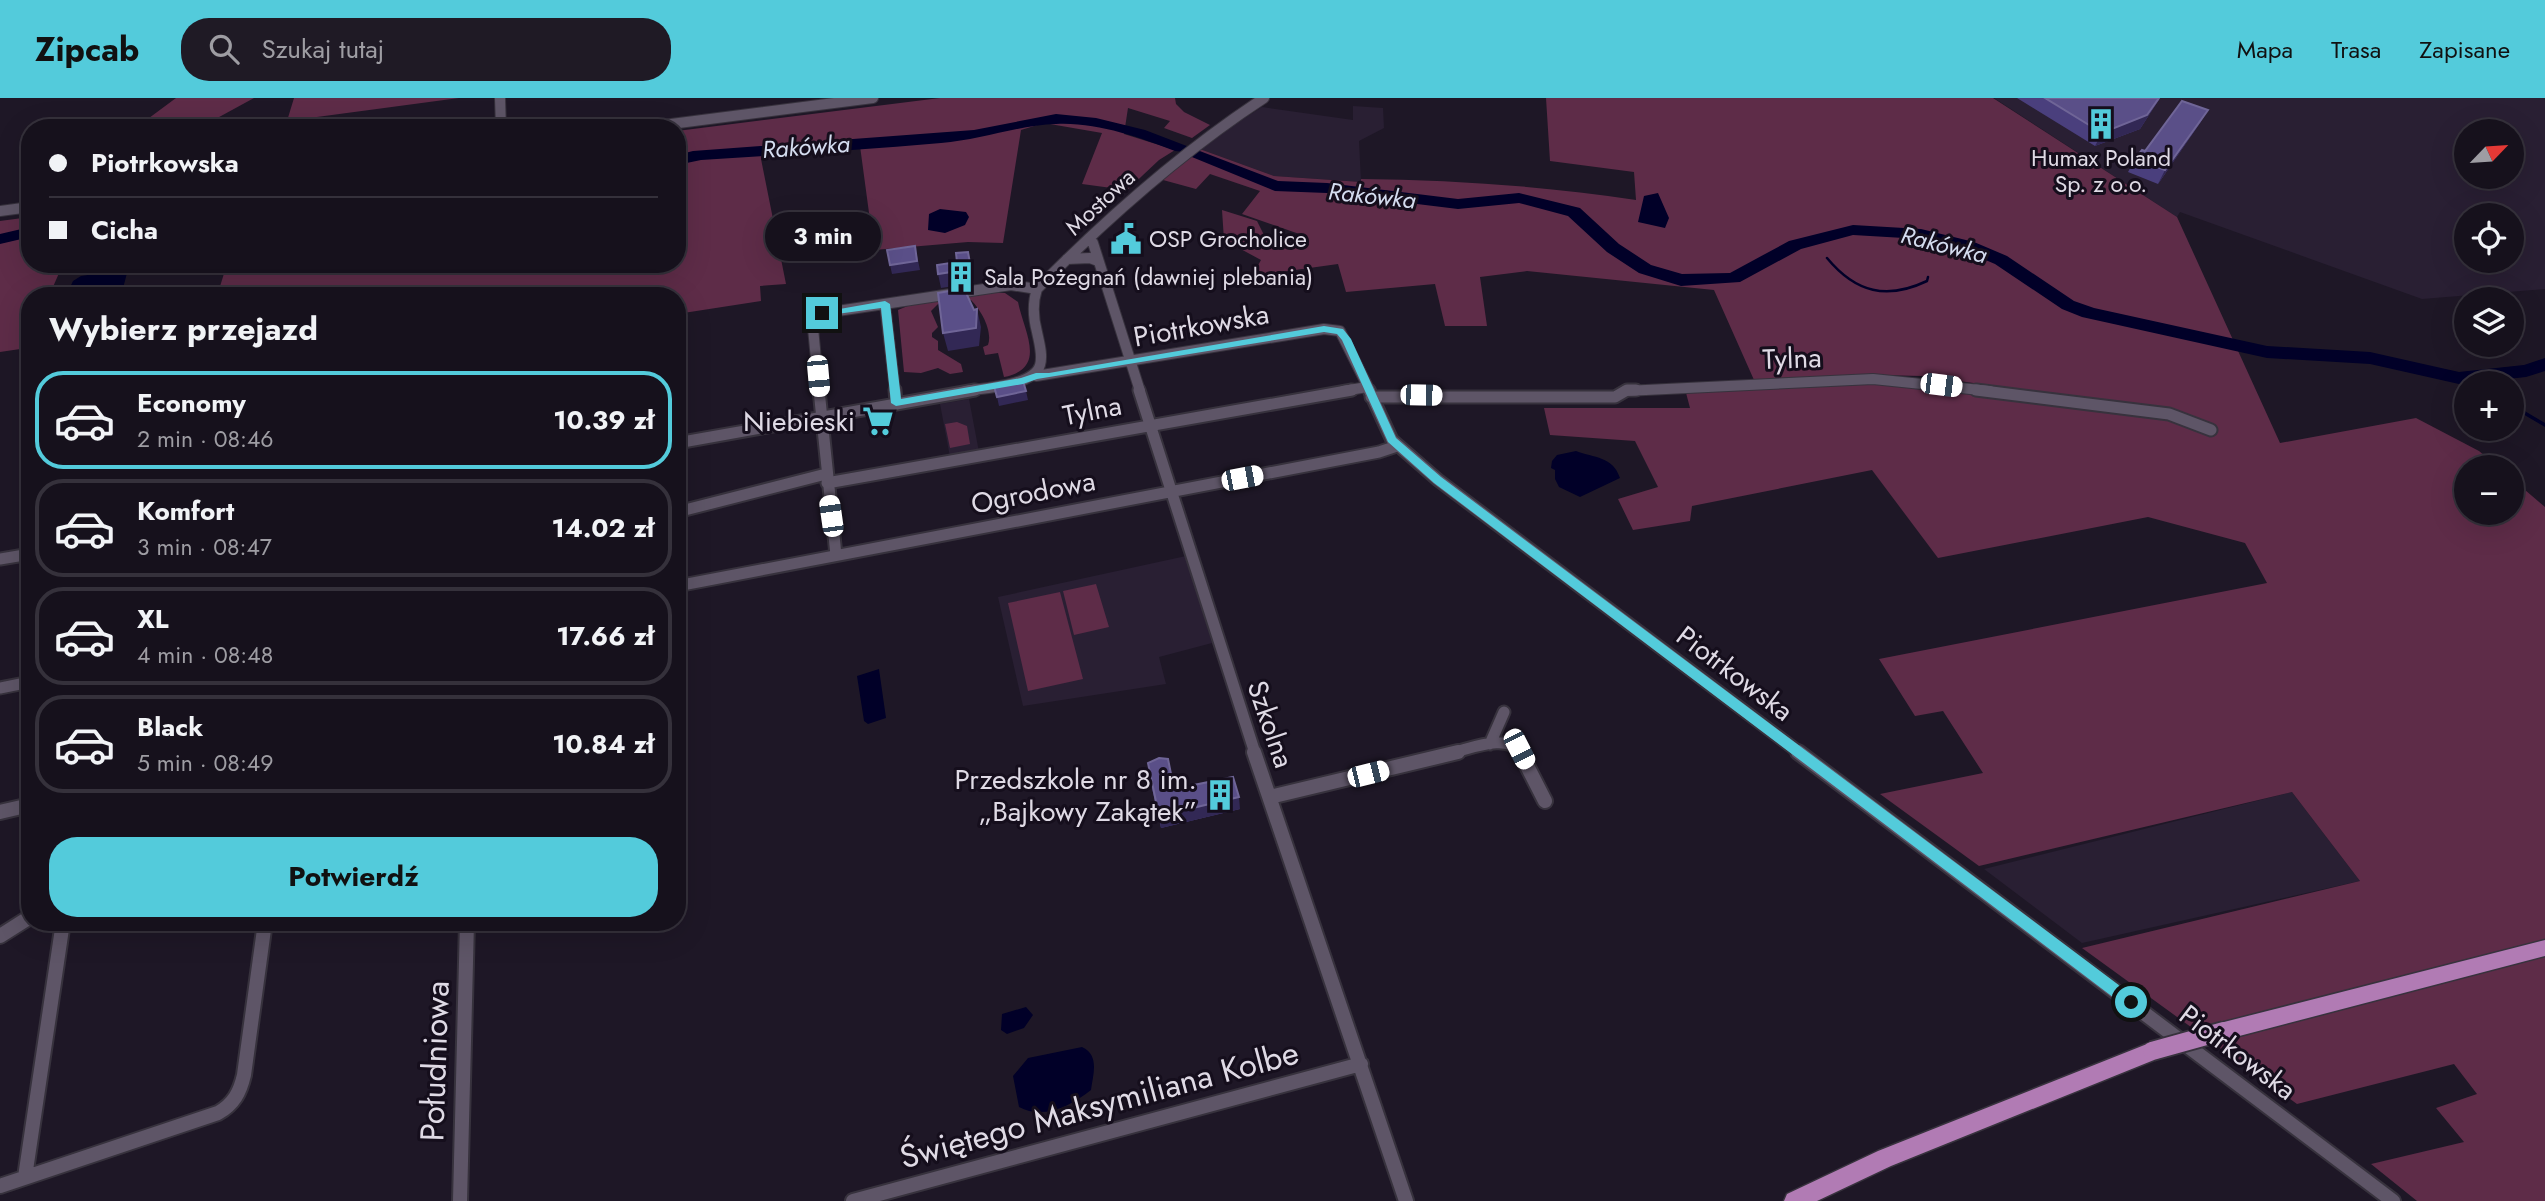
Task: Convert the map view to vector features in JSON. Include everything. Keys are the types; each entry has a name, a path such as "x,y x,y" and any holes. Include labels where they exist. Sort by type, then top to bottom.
{"main road":[{"path":"1794,1201 1885,1158 2152,1051 2545,948"}],"street":[{"path":"500,98 501,119"},
{"path":"686,121 809,102 873,98"},
{"path":"1192,146 1264,98"},
{"name":"Mostowa","path":"1037,289 1179,155 1192,146"},
{"path":"0,211 21,208"},
{"name":"Szkolna","path":"1088,240 1093,243 1270,797 1406,1201"},
{"path":"1067,259 1090,258 1098,261"},
{"path":"836,555 826,479 813,328 822,313 1011,285 1037,289 1031,306 1042,363 1036,376"},
{"path":"885,304 896,403"},
{"name":"Piotrkowska","path":"686,441 1023,381 1036,376 1332,329 1344,335 1386,430 1397,446 1459,497 2393,1201"},
{"name":"Tylna","path":"686,510 826,479 980,457 1150,424 1369,392 1394,395 1615,397 1626,390 1873,379 2169,414 2211,430"},
{"name":"Ogrodowa","path":"686,584 1379,452 1397,446"},
{"path":"0,559 21,556"},
{"path":"0,688 21,684"},
{"path":"1490,744 1504,712"},
{"path":"1270,797 1490,744 1506,743 1519,749 1545,801"},
{"path":"0,812 21,807"},
{"path":"0,936 21,923"},
{"path":"25,1177 62,931"},
{"path":"0,1186 218,1113 236,1100 242,1089 246,1067 264,931"},
{"name":"Południowa","path":"460,1201 467,931"},
{"name":"Świętego Maksymiliana Kolbe","path":"853,1201 1361,1064"}],"shaded area":[{"path":"176,98 254,98 216,119 148,119"},
{"path":"294,98 459,98 302,119 288,119"},
{"path":"940,98 1175,98 1176,104 1184,112 1210,125 1192,138 1164,128 1170,121 1128,108 1124,134 1175,150 1159,160 1125,192 1082,184 1102,133 1044,123 1021,130 1003,243 968,242 874,250 860,146 792,151 791,156 761,159 786,284 760,286 761,301 686,313 686,287 220,287 224,273 686,273 686,130"},
{"path":"1546,98 1993,98 2177,217 2280,443 2416,418 2484,455 2454,455 2454,525 2524,525 2524,489 2545,507 2545,1201 2417,1201 2371,1164 2464,1142 2436,1108 2477,1094 2454,1064 2297,1104 2082,948 2360,881 2292,792 1979,866 1880,794 1983,773 1943,711 1915,716 1879,659 2267,583 2245,543 2148,517 1938,558 1872,470 1692,506 1690,521 1633,530 1618,499 1658,487 1635,441 1550,435 1544,408 1690,408 1685,389 1891,383 2167,416 2204,431 2180,411 1922,376 1754,380 1714,290 1527,271 1480,277 1487,326 1445,326 1435,284 1346,292 1338,264 1252,276 1261,260 1224,240 1222,210 1257,221 1267,241 1284,246 1305,236 1242,214 1260,191 1210,174 1196,189 1163,180 1197,148 1274,176 1361,182 1361,179 1464,182 1636,200 1634,172 1550,161"},
{"path":"1994,98 2545,98 2545,289 2524,291 2524,287 2454,287 2454,296 2422,299 2180,212 2177,217"},
{"path":"1353,106 1383,108 1384,128 1359,141 1361,182 1274,176 1197,148 1262,107 1353,120"},
{"path":"21,218 21,273 59,273 53,287 21,287 21,349 0,352 0,221"},
{"path":"1005,293 1018,302 1030,347 1026,366 1004,377 998,353 985,355 983,347 988,345 989,333 979,309 971,300 965,300 966,296"},
{"path":"942,300 931,311 938,327 932,337 938,341 938,350 961,364 963,372 950,374 938,368 921,373 904,372 898,310 917,302"},
{"path":"969,399 979,452 950,457 940,404"},
{"path":"957,422 967,426 970,444 950,448 945,424"},
{"path":"1186,556 1212,643 1159,657 1166,684 1023,706 998,597"},
{"path":"1096,584 1109,627 1074,635 1063,591"},
{"path":"1060,592 1083,679 1028,691 1008,603"},
{"path":"2292,792 2360,881 2082,943 1984,869"}],"water":[{"path":"1658,193 1669,218 1665,228 1638,222 1644,196"},
{"path":"940,209 966,212 969,217 965,225 945,233 928,230 929,214"},
{"path":"127,273 123,287 70,287 73,281 81,276"},
{"path":"1576,451 1613,465 1620,478 1580,497 1559,487 1555,470 1551,468 1552,461 1557,455"},
{"path":"879,669 886,718 868,724 864,721 857,676"},
{"path":"1026,1007 1033,1015 1024,1028 1007,1034 1001,1030 1002,1014"},
{"path":"1082,1047 1093,1060 1091,1090 1066,1106 1047,1112 1028,1111 1019,1107 1013,1076 1028,1058"}],"building":[{"path":"2045,98 2159,98 2147,115 2102,133"},
{"path":"2182,101 2208,110 2165,170 2135,159 2142,150 2145,151"},
{"path":"915,246 917,261 890,265 887,250"},
{"path":"968,252 971,269 938,274 937,265 957,262 956,253"},
{"path":"966,288 974,310 977,309 976,328 943,333 938,293"},
{"path":"1023,381 1026,391 997,397 994,386"},
{"path":"1159,758 1168,759 1174,789 1233,777 1239,797 1159,816 1148,763"}],"waterway":[{"name":"Rakówka","path":"686,158 974,135 1056,119 1111,125 1181,148"},
{"name":"Rakówka","path":"1193,152 1275,186 1327,188 1458,204 1519,198 1574,212 1613,248 1645,269 1681,280 1734,278 1795,245 1853,230 1921,234 1968,246 2001,260 2068,305 2089,313 2267,352 2370,358 2459,378 2526,371 2545,364"},
{"name":"Rakówka","path":"0,239 21,234"},
{"path":"1827,258 1849,279 1873,290 1912,287 1927,281 1928,277"},
{"path":"2524,413 2545,425"}],"place":[{"name":"Humax Poland Sp. z o.o.","path":"2101,124"},
{"name":"OSP Grocholice","path":"1126,239"},
{"name":"Sala Pożegnań (dawniej plebania)","path":"961,277"},
{"name":"Niebieski","path":"878,421"},
{"name":"Przedszkole nr 8 im. „Bajkowy Zakątek”","path":"1220,795"}],"route":[{"path":"822,313 885,304 896,403 1023,381 1036,376 1324,329 1340,331 1386,430 1397,446 1459,497 2131,1002"}]}
